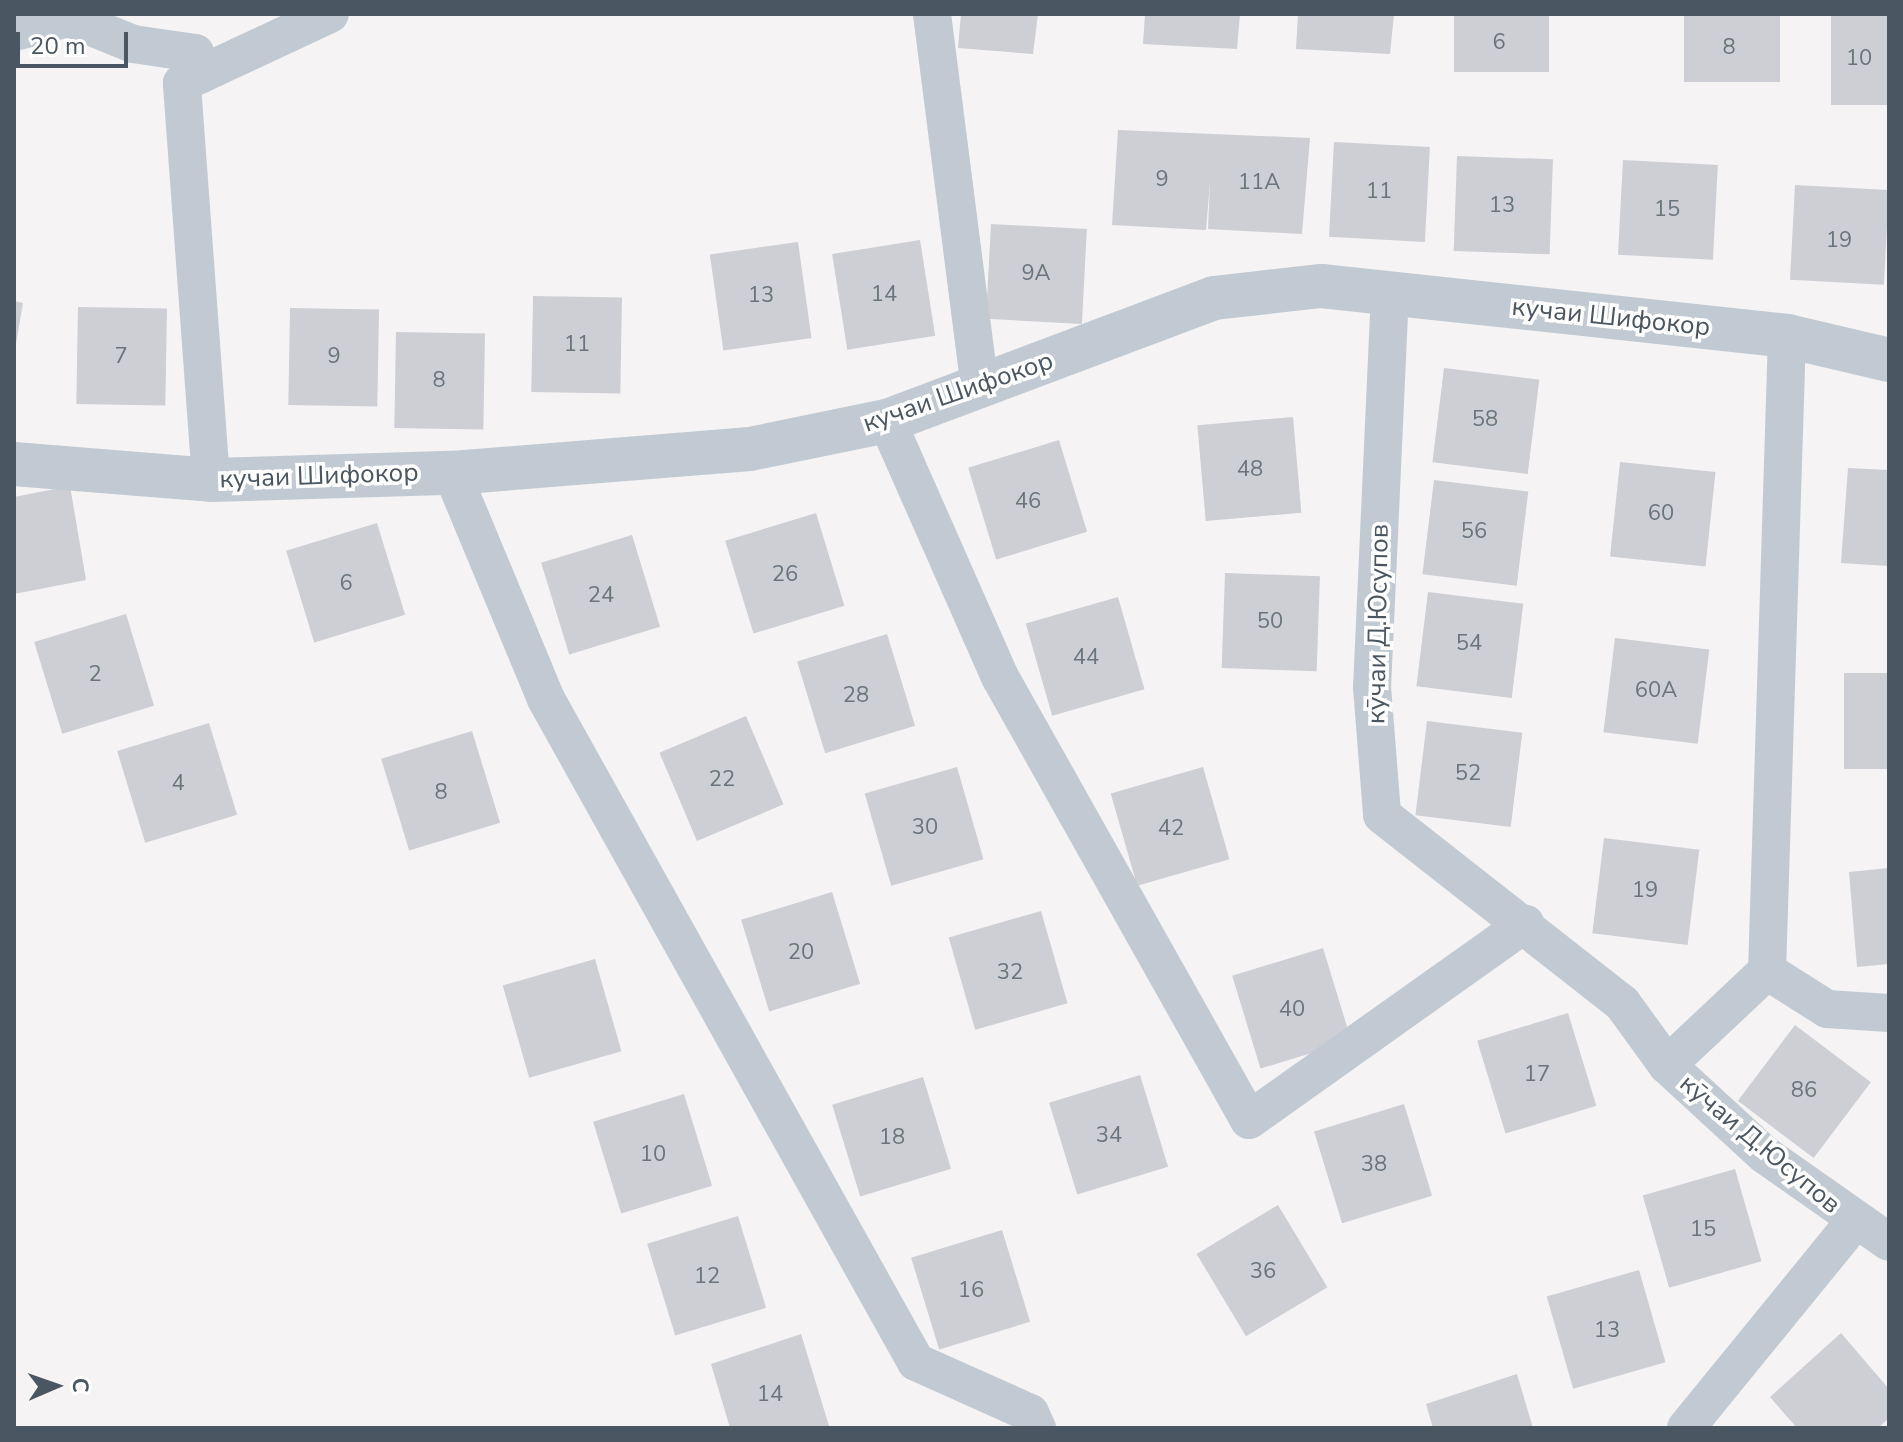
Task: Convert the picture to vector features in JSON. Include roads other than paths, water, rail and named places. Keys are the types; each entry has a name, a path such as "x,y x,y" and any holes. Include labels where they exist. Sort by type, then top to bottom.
{"street":[{"path":"211,480 182,83 330,14"},
{"path":"932,14 980,387"},
{"path":"14,32 69,18 133,44 195,53 202,74"},
{"name":"кучаи Шифокор","path":"14,464 211,480 452,473 750,449 887,421 1214,298 1321,286 1787,336 1889,360"},
{"name":"кӯчаи Д.Юсупов","path":"1390,292 1372,687 1382,815 1622,1003 1667,1065 1765,1155 1854,1222 1889,1242"},
{"path":"1787,336 1767,971 1827,1009 1872,1014"},
{"path":"887,421 1000,677 1249,1120 1525,924"},
{"path":"452,473 546,699 916,1362 1030,1413 1037,1428"},
{"name":"кӯчаи Д.Юсупов","path":"1667,1065 1767,971"},
{"name":"кӯчаи Д.Юсупов","path":"1686,1428 1854,1222"}]}
